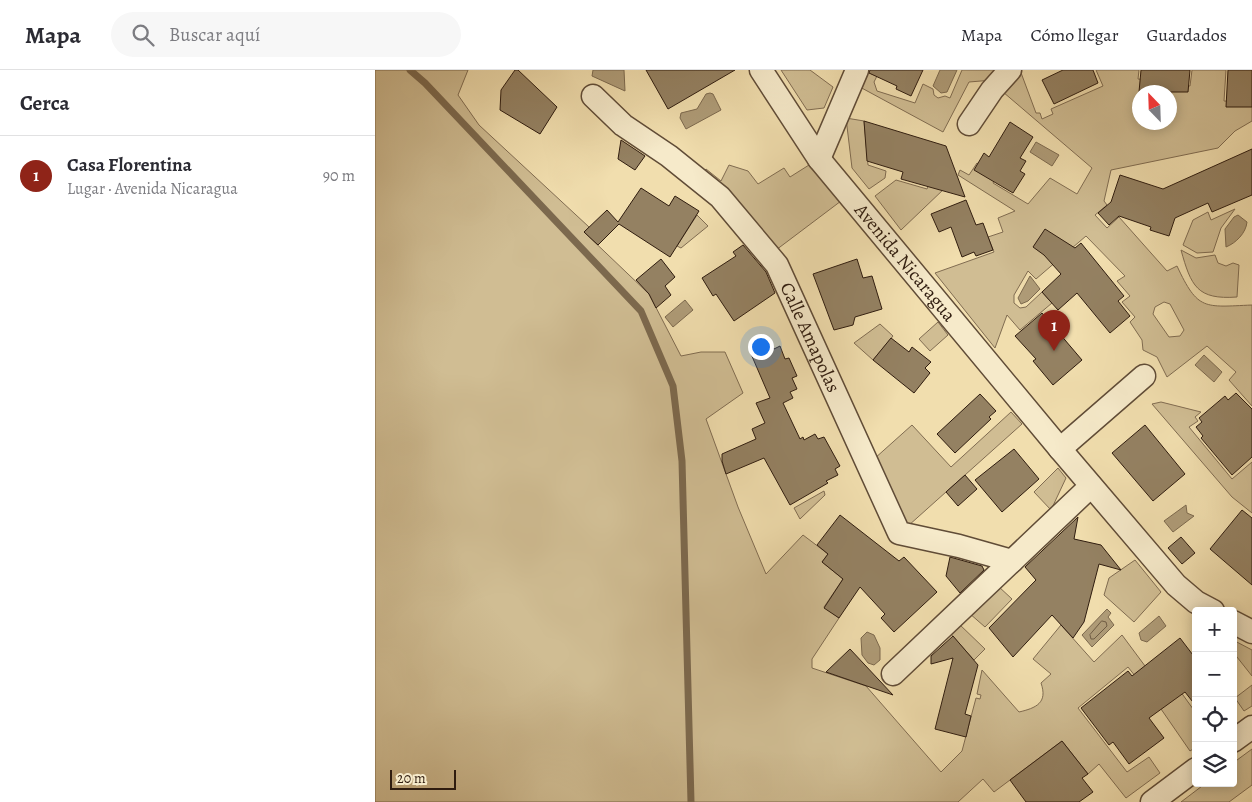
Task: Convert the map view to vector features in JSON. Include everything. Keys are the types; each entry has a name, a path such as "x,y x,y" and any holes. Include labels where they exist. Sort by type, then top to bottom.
{"street":[{"name":"Avenida Nicaragua","path":"761,70 819,159 1091,486 1177,585 1196,602 1205,607"},
{"path":"819,159 857,70"},
{"path":"969,124 992,90 1009,70"},
{"name":"Calle Amapolas","path":"593,96 623,125 669,156 720,197 777,265 899,533 959,546 1012,562"},
{"path":"1060,449 1144,376"},
{"path":"893,674 1091,486"},
{"path":"1237,624 1252,632"},
{"path":"1237,738 1252,728"},
{"path":"1152,802 1192,772"}],"shaded area":[{"path":"375,70 468,70 458,95 479,125 589,227 584,232 649,294 681,356 701,352 725,352 743,393 706,419 738,507 766,574 803,535 828,554 822,562 843,579 824,607 839,618 812,659 812,668 866,686 941,772 962,751 976,698 980,699 981,695 977,694 982,670 1019,712 1031,709 1039,704 1043,695 1041,683 1051,674 1033,659 1061,625 1094,662 1122,635 1148,670 1175,684 1192,707 1192,750 1190,751 1161,709 1128,667 1078,708 1127,772 1149,757 1160,773 1126,798 1099,764 1088,774 1062,741 994,792 983,779 958,802 375,802"},
{"path":"781,70 810,70 833,87 824,108 807,110"},
{"path":"962,70 1000,70 993,80 969,82 943,132 858,86 864,71 877,76 874,82 877,91 915,103 923,84 933,89 934,95 938,98 945,96 950,98"},
{"path":"1020,70 1036,113 1040,113 1042,119 1053,114 1051,109 1103,86 1096,70 1139,70 1138,79 1150,80 1150,85 1132,85 1132,130 1177,130 1177,85 1190,86 1192,70 1226,70 1224,101 1252,102 1252,121 1235,131 1218,148 1111,170 1104,201 1107,205 1095,215 1107,228 1119,217 1167,271 1177,266 1184,281 1197,299 1213,305 1252,305 1252,406 1229,380 1236,372 1207,346 1167,377 1157,357 1143,350 1142,340 1130,322 1135,317 1122,302 1130,296 1117,281 1125,276 1086,236 1036,279 1028,271 1014,295 1014,303 1020,308 1026,307 1042,292 1052,303 1020,330 1007,315 995,348 935,273 994,252 988,237 1003,232 998,218 1015,211 958,175 960,170 969,175 977,163 997,176 993,183 1028,204 1050,178 1077,194 1092,168 1003,92","holes":["1164,302 1170,304 1184,330 1180,336 1169,337 1153,314 1155,307"]},
{"path":"846,118 864,121 868,165 886,171 885,178 869,189 852,168"},
{"path":"729,165 748,171 758,184 784,168 790,177 809,165 841,201 776,250 702,174 706,169 721,181"},
{"path":"896,180 927,189 929,184 945,188 901,230 875,196"},
{"path":"1235,209 1221,228 1213,252 1197,253 1183,245 1193,220 1208,212 1211,220"},
{"path":"697,215 708,226 681,248 677,246"},
{"path":"1181,250 1196,258 1215,255 1218,263 1226,266 1233,263 1239,265 1237,297 1213,296 1204,293 1198,288 1188,273"},
{"path":"938,322 948,335 930,351 919,339"},
{"path":"880,324 893,336 873,360 854,343"},
{"path":"1161,402 1201,412 1195,417 1198,421 1189,427 1232,479 1252,462 1252,513 1232,497 1152,404"},
{"path":"1011,412 1022,424 908,526 874,459 912,425 951,467"},
{"path":"1058,468 1066,478 1051,510 1034,492"},
{"path":"824,491 825,495 800,519 794,508"},
{"path":"1135,560 1161,592 1134,622 1104,595 1109,578"},
{"path":"998,586 1012,599 985,627 969,613"},
{"path":"958,623 985,649 974,660 949,632"},
{"path":"1237,642 1252,650 1252,676 1237,657"},
{"path":"1252,685 1252,706 1244,711 1237,701 1237,696"},
{"path":"1252,749 1252,785 1229,802 1181,802 1201,787 1237,787 1237,760"}],"water":[{"path":"593,70 624,70 625,91 592,76"},
{"path":"940,70 957,70 947,92 941,93 933,86"},
{"path":"706,94 713,94 721,110 686,129 680,118 681,113 697,109"},
{"path":"1036,142 1059,155 1052,166 1030,152"},
{"path":"1238,215 1247,222 1245,230 1240,237 1226,247 1225,229 1234,217"},
{"path":"1030,276 1040,289 1028,301 1021,304 1018,298"},
{"path":"685,300 693,310 673,327 665,317"},
{"path":"1204,355 1222,372 1214,382 1195,365"},
{"path":"1186,505 1187,513 1194,516 1173,532 1164,521"},
{"path":"1107,609 1111,613 1108,617 1114,625 1092,647 1082,635"},
{"path":"1159,616 1166,626 1147,642 1141,640 1139,633"},
{"path":"867,632 874,635 880,648 880,660 874,665 868,663 862,655 861,638"}],"building":[{"path":"515,70 518,70 557,107 540,134 500,110 501,90"},
{"path":"646,70 735,70 668,109"},
{"path":"870,70 923,70 911,96 896,89 897,86 869,73"},
{"path":"1063,70 1093,70 1098,83 1054,104 1042,80"},
{"path":"1141,70 1190,70 1188,92 1177,92 1177,85 1140,85"},
{"path":"1228,70 1252,70 1252,107 1226,107"},
{"path":"864,121 946,146 965,197 901,179 903,172 867,161"},
{"path":"1010,122 1033,137 1020,158 1026,161 1020,171 1025,174 1013,193 974,170 984,153 989,157"},
{"path":"621,140 645,156 635,170 618,159"},
{"path":"1252,149 1252,195 1212,212 1208,203 1175,218 1169,236 1150,230 1151,227 1119,216 1109,225 1098,213 1111,202 1120,175 1163,189"},
{"path":"641,188 669,206 675,196 699,211 670,257 619,224 598,245 584,232 607,210 618,222"},
{"path":"966,200 976,225 983,223 993,250 976,256 974,252 962,257 951,227 939,232 931,214"},
{"path":"1045,229 1075,248 1081,243 1124,296 1118,301 1130,316 1110,333 1077,293 1058,310 1042,292 1061,274 1044,255 1033,247"},
{"path":"743,245 766,272 775,293 734,321 716,294 713,296 702,278 736,256 733,252"},
{"path":"661,259 675,277 665,286 671,295 656,308 649,294 636,280"},
{"path":"857,259 863,278 872,276 882,309 855,317 853,325 834,330 813,274"},
{"path":"1042,313 1082,360 1053,385 1033,361 1036,359 1015,336"},
{"path":"891,338 909,352 912,347 931,362 925,368 930,373 914,393 873,360"},
{"path":"772,345 774,349 780,346 785,359 789,358 797,376 792,378 797,389 790,392 793,398 783,403 800,439 803,437 804,440 815,434 818,439 824,437 840,466 835,469 838,475 826,481 828,483 790,505 764,458 726,474 722,461 722,454 756,439 752,429 765,423 756,403 770,398 751,354"},
{"path":"1236,393 1252,409 1252,457 1232,475 1201,438 1203,436 1196,427 1202,422 1199,418 1225,396 1228,400"},
{"path":"980,394 996,411 989,417 991,419 955,453 937,434"},
{"path":"1145,425 1185,474 1153,501 1112,453"},
{"path":"1014,449 1039,479 1002,512 975,480"},
{"path":"965,475 977,489 958,506 946,492"},
{"path":"1242,510 1252,518 1252,585 1210,549"},
{"path":"840,515 899,561 904,557 937,592 894,632 881,618 885,614 860,587 839,618 824,608 843,579 822,562 828,554 817,545"},
{"path":"1078,517 1074,539 1101,545 1121,570 1099,564 1084,622 1073,638 1052,615 1013,657 989,628 1036,580 1025,567"},
{"path":"1181,537 1195,553 1182,564 1168,548"},
{"path":"950,557 982,566 984,570 960,593 946,576"},
{"path":"953,636 978,665 965,714 971,716 966,737 935,729 953,658 931,664 931,656"},
{"path":"1180,638 1192,654 1192,701 1185,692 1149,718 1164,738 1129,764 1113,742 1109,745 1081,708 1128,671 1132,676"},
{"path":"850,649 893,695 826,672"},
{"path":"1062,741 1088,774 1082,778 1093,792 1079,802 1026,802 1010,780"}],"waterway":[{"path":"410,70 425,83 641,311 673,386 682,461 691,802"}],"place":[{"name":"Casa Florentina","path":"1054,351"}]}
